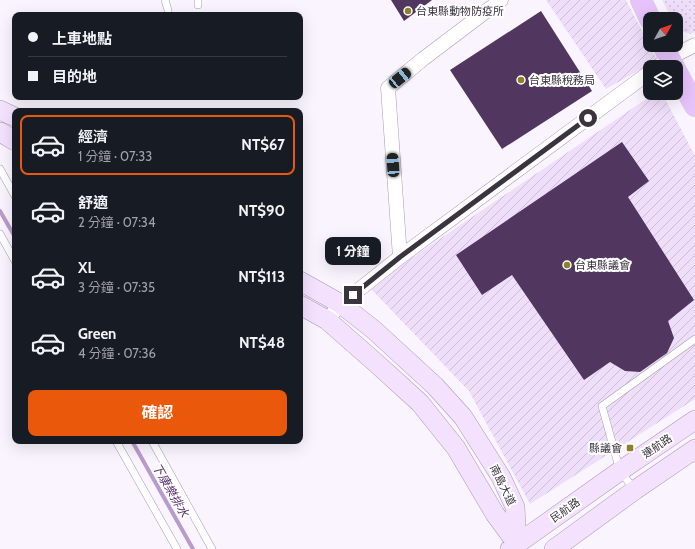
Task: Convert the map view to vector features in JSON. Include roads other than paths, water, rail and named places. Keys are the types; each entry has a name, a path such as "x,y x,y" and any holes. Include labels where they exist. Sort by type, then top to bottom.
{"main road":[{"path":"640,0 646,12"},
{"path":"683,86 695,106"}],"street":[{"path":"400,257 388,88 423,59 501,0"},
{"path":"671,60 695,45"},
{"path":"328,320 341,304 400,257 643,77"},
{"path":"0,110 12,116"},
{"path":"0,132 12,139"},
{"name":"南島大道","path":"303,283 341,304 374,330 435,386 463,417 501,477 515,507 516,547"},
{"name":"南島大道","path":"303,307 328,320 420,403 456,448 516,547"},
{"name":"連航路","path":"620,471 695,420"},
{"path":"554,549 635,490 695,449"},
{"name":"民航路","path":"516,547 620,471"}],"lane":[{"path":"165,0 168,10"},
{"path":"0,170 12,191"},
{"path":"0,234 12,256"},
{"path":"635,490 620,471 602,406 695,339"},
{"path":"118,444 177,549"},
{"path":"154,444 212,549"}],"waterway":[{"name":"下康樂排水","path":"0,211 12,232"},
{"name":"下康樂排水","path":"134,444 193,549"}],"place":[{"name":"台東縣動物防疫所","path":"408,11"},
{"name":"台東縣稅務局","path":"521,80"},
{"name":"台東縣議會","path":"567,265"},
{"name":"縣議會","path":"630,448"}]}
